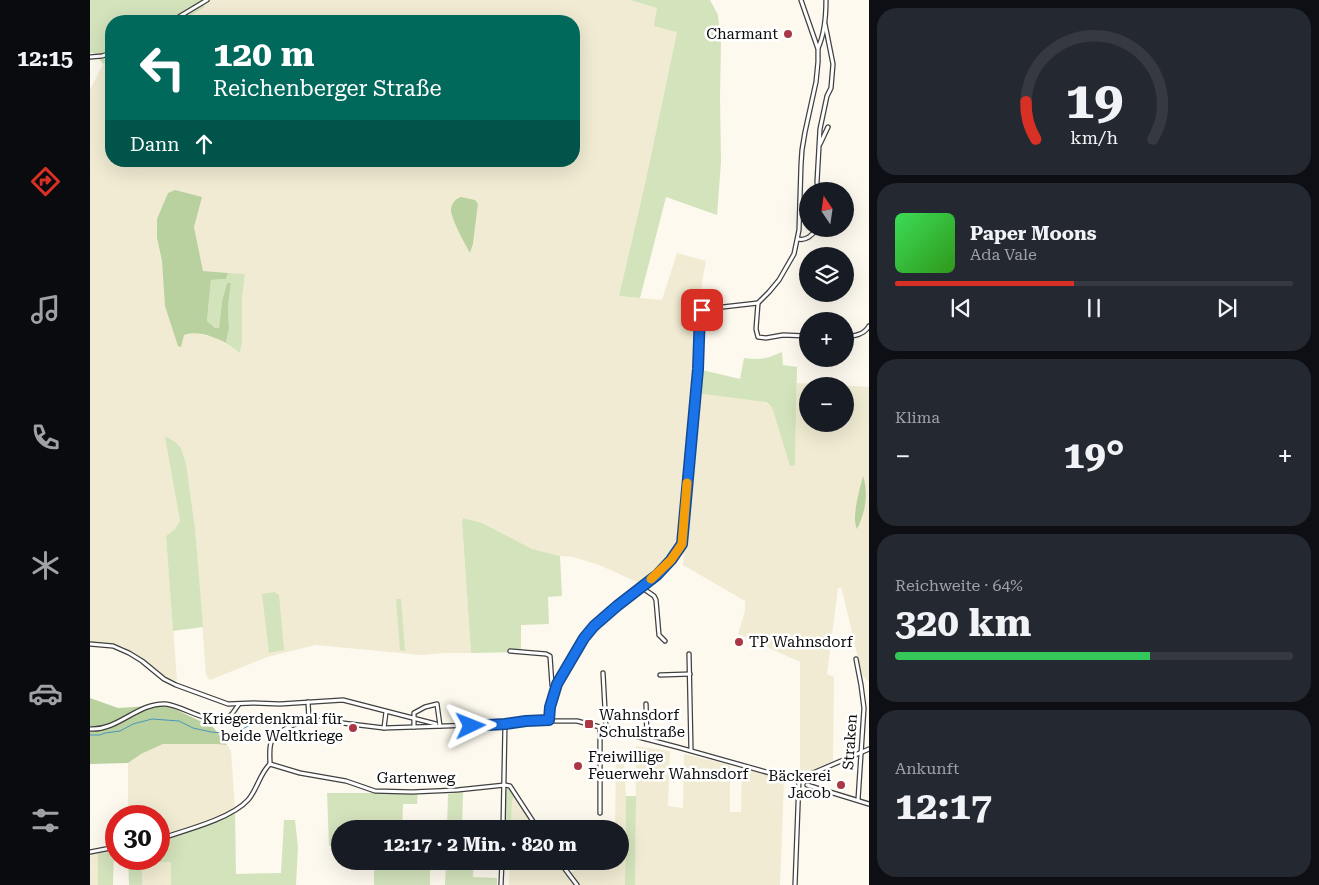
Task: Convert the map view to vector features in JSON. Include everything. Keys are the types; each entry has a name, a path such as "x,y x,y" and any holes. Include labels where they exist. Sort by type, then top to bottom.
{"street":[{"path":"182,15 207,0"},
{"path":"801,0 818,49"},
{"path":"549,720 554,691 570,659 584,638 594,626 657,575 682,544 698,369 700,312 705,309 758,303 779,280 794,254 798,239 801,204 802,150 816,82 818,49 822,40 826,0"},
{"path":"817,182 820,129 827,96 831,88 833,64 824,24"},
{"path":"90,57 105,55"},
{"path":"819,145 828,127"},
{"path":"798,239 802,240 806,238"},
{"path":"758,303 756,329 758,337 799,336"},
{"path":"854,335 868,329 869,326"},
{"path":"641,587 654,596 656,600 658,637 665,641"},
{"path":"90,644 113,646 142,660 164,679 228,704 253,702 280,704 343,700 440,726"},
{"path":"510,651 550,656 554,691"},
{"path":"689,654 691,750"},
{"name":"Straken","path":"856,659 864,708 858,800"},
{"path":"603,673 606,728"},
{"path":"660,675 690,674"},
{"path":"308,702 309,719"},
{"path":"90,729 107,727 118,723 146,708 156,705 167,704 204,718 219,719 227,717 239,704"},
{"path":"414,727 414,713 425,707 437,704 440,726"},
{"path":"646,704 647,739"},
{"path":"384,728 386,712"},
{"path":"170,835 217,819 234,811 248,800 270,764 271,742 291,726 309,719 384,728 505,724 549,720 577,721 691,750 777,775 799,779 869,749"},
{"path":"503,820 505,724"},
{"path":"600,727 600,812"},
{"name":"Gartenweg","path":"270,764 300,773 346,781 375,791 457,790 504,785"},
{"path":"795,885 799,779"},
{"path":"504,785 510,786 532,820"},
{"path":"808,785 869,804"},
{"path":"90,852 105,850"},
{"path":"501,885 502,870"},
{"path":"566,870 577,885"}],"shaded area":[{"path":"201,0 630,0 657,8 677,32 619,296 662,300 677,253 706,261 700,307 702,310 700,313 698,369 770,405 795,464 797,383 799,383 799,432 854,432 854,386 869,387 869,682 862,675 844,598 841,588 838,588 827,674 834,677 833,761 801,775 800,662 738,634 745,611 745,601 683,565 684,550 682,545 671,560 644,585 599,565 573,557 531,549 482,523 463,518 471,653 422,655 315,645 267,657 210,680 206,675 195,528 186,463 181,448 166,437 180,521 175,529 166,536 177,680 169,681 145,660 122,646 90,643 90,90 103,64 105,63 105,167 580,167 580,15 192,15 205,7","holes":["201,198 194,227 203,271 245,275 240,353 218,338 190,332 184,334 157,238","478,204 473,244 470,253 452,215"]},
{"path":"163,744 227,745 231,751 235,809 218,818 170,834 170,805 128,805 128,763 141,754"},
{"path":"636,746 670,751 668,806 683,808 684,754 730,765 730,812 741,812 742,768 784,780 780,885 635,885"},
{"path":"624,760 626,820 615,820 616,761"},
{"path":"514,795 530,820 511,820"},
{"path":"98,852 98,885 90,885 90,853"},
{"path":"170,862 172,862 171,885 142,885 142,870 170,870"},
{"path":"510,870 563,870 567,875 575,870 625,870 625,885 509,885"}],"green space":[{"path":"90,0 201,0 205,7 192,15 105,15 105,63 103,64 94,53 90,53"},
{"path":"630,0 710,0 718,15 721,42 721,162 717,215 666,197 640,298 619,296 677,32 654,26 657,8"},
{"path":"175,190 202,197 194,227 203,271 228,273 226,279 211,280 207,321 215,328 219,328 222,301 227,283 231,283 228,307 229,328 226,343 194,333 184,335 181,347 178,346 165,306 162,261 157,238 157,219 168,193"},
{"path":"461,197 475,200 478,204 473,244 470,253 451,213 453,203"},
{"path":"228,273 245,274 240,353 226,343 229,328 228,307 231,283 227,283 222,301 219,328 215,328 207,321 211,280 226,279"},
{"path":"782,352 783,365 797,367 795,465 790,466 770,405 766,402 696,393 698,369 740,379 744,358 763,358"},
{"path":"165,436 181,448 186,463 195,528 203,627 173,631 166,536 175,529 180,521"},
{"path":"863,476 866,490 865,503 857,529 855,510"},
{"path":"463,518 482,523 532,549 560,556 562,596 548,597 549,624 521,625 521,652 471,653"},
{"path":"274,592 279,595 284,650 269,653 262,594"},
{"path":"396,599 401,599 405,651 400,650"},
{"path":"90,698 118,708 166,705 213,727 227,745 163,744 141,754 128,763 90,764"},
{"path":"507,787 509,788 514,795 511,820 505,820"},
{"path":"463,792 462,820 447,820 448,794"},
{"path":"327,793 418,793 417,804 403,804 402,820 331,820 331,846 329,846"},
{"path":"626,796 636,796 635,885 625,885 625,870 629,870 629,820 626,820"},
{"path":"235,812 236,874 281,873 284,820 295,820 298,847 296,885 171,885 170,838 217,821"},
{"path":"105,851 105,870 113,870 113,885 98,885 98,852"},
{"path":"128,870 142,870 142,885 129,885"},
{"path":"374,870 430,870 430,885 374,885"},
{"path":"446,870 473,870 473,877 497,878 497,885 445,885"}],"waterway":[{"path":"90,735 120,731 133,724 152,719 179,721 193,728 233,734 254,723 283,713 288,715"}],"slow traffic":[{"path":"651,579 671,560 682,544 687,483"}],"place":[{"name":"Charmant","path":"788,34"},
{"name":"TP Wahnsdorf","path":"739,642"},
{"name":"Wahnsdorf Schulstraße","path":"589,724"},
{"name":"Kriegerdenkmal für beide Weltkriege","path":"353,728"},
{"name":"Freiwillige Feuerwehr Wahnsdorf","path":"578,766"},
{"name":"Bäckerei Jacob","path":"841,785"}],"route":[{"path":"471,726 549,720 554,691 570,659 584,638 594,626 617,606 657,575 682,544 698,369 700,312 702,310"}]}
